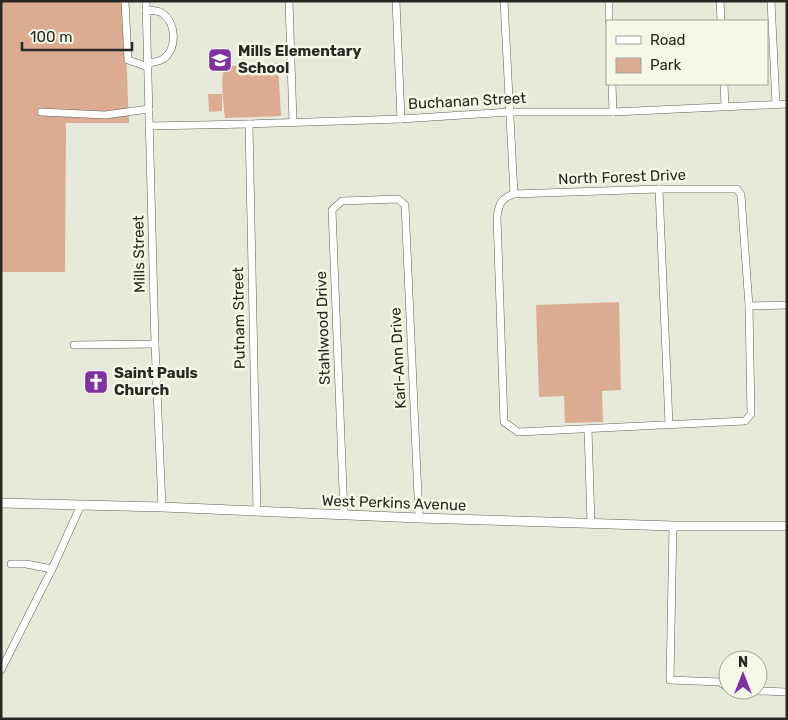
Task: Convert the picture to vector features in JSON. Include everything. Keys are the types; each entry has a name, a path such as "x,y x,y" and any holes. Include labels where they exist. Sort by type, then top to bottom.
{"main road":[{"name":"West Perkins Avenue","path":"1,503 162,506 419,518 672,526 787,526"}],"street":[{"path":"125,1 128,60 148,65 162,60 172,46 174,37 169,21 164,14 146,10"},
{"name":"Mills Street","path":"146,1 154,344 162,506"},
{"path":"289,1 293,122"},
{"path":"396,1 401,119"},
{"path":"504,1 514,194 506,196 499,202 497,217 504,422 518,432 745,421 751,414 749,306 787,305"},
{"path":"609,1 610,20"},
{"path":"720,1 721,20"},
{"path":"771,1 776,104"},
{"path":"612,85 613,112"},
{"path":"724,85 725,106"},
{"name":"Buchanan Street","path":"150,126 401,119 510,112 613,112 787,104"},
{"path":"41,112 105,115 149,109"},
{"name":"Putnam Street","path":"249,124 257,511"},
{"path":"659,189 669,424"},
{"name":"North Forest Drive","path":"514,194 659,189 738,189 744,213 749,306"},
{"name":"Stahlwood Drive","path":"344,515 332,210 342,201 398,199"},
{"name":"Karl-Ann Drive","path":"398,199 405,205 419,518"},
{"path":"74,345 154,344"},
{"path":"588,428 591,523"},
{"path":"1,670 81,505"},
{"path":"672,526 670,680 718,682"},
{"path":"11,564 52,568"},
{"path":"768,691 787,692"}],"green space":[{"path":"1,1 124,1 129,123 66,123 65,272 1,272"},
{"path":"278,63 281,116 225,118 222,80 226,68 230,66"},
{"path":"208,94 222,94 222,111 209,112"},
{"path":"619,302 621,390 602,391 603,422 565,423 564,396 539,397 536,305"}],"place":[{"name":"Mills Elementary School","path":"220,60"},
{"name":"Saint Pauls Church","path":"96,382"}]}
